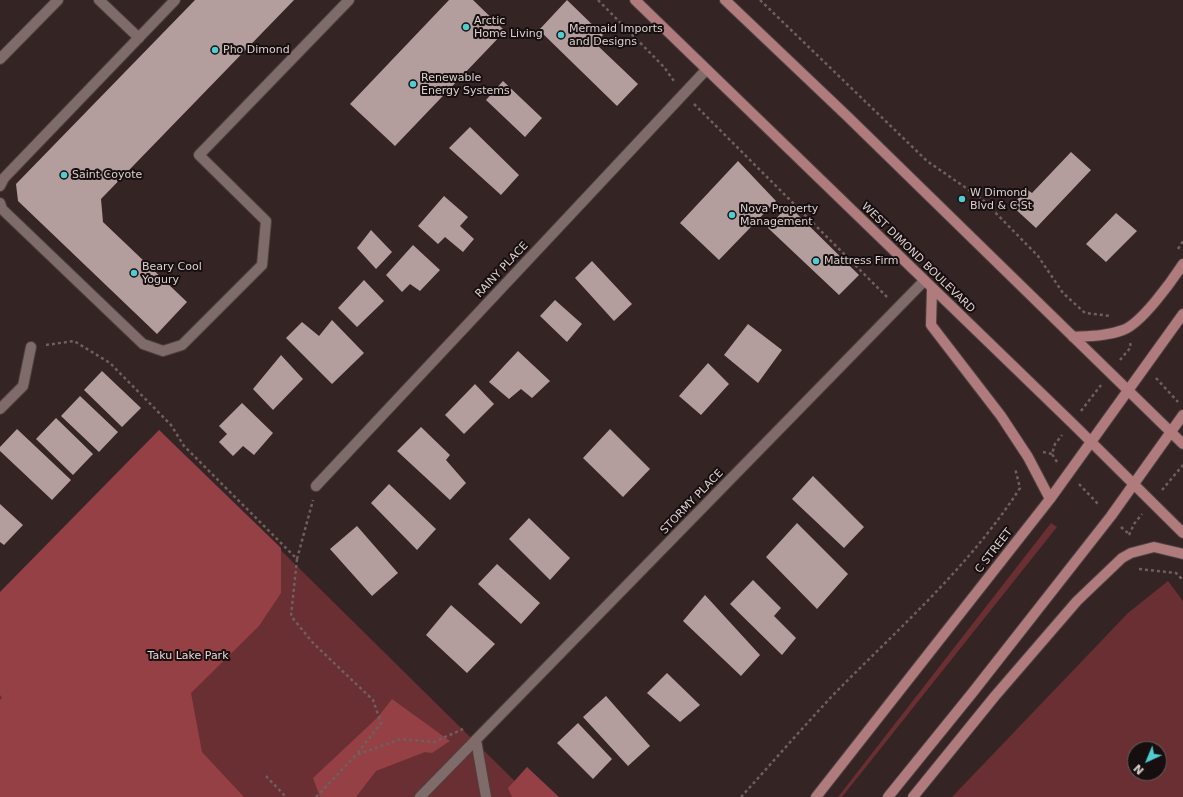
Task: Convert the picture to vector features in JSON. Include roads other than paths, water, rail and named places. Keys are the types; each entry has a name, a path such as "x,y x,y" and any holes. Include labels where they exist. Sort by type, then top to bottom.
{"main road":[{"name":"WEST DIMOND BOULEVARD","path":"635,0 1072,423 1090,443 1183,533"},
{"path":"725,0 853,122 1074,337 1170,433 1183,444"},
{"path":"1074,337 1097,336 1124,330 1144,314 1183,264"},
{"path":"928,285 931,325 1001,416 1028,457 1050,499"},
{"name":"C STREET","path":"816,797 1050,499 1129,392 1183,314"},
{"path":"888,797 973,692 1111,516 1183,415"},
{"path":"913,797 994,696 1077,601 1122,558 1131,553 1154,547 1183,554"}],"street":[{"path":"0,59 58,0"},
{"path":"99,0 139,38"},
{"path":"0,186 4,178 175,0"},
{"path":"0,203 2,210 143,344 163,351 182,346 262,265 266,221 199,155 349,0"},
{"name":"RAINY PLACE","path":"316,486 706,70"},
{"name":"STORMY PLACE","path":"420,797 928,285"},
{"path":"0,409 24,386 32,347"},
{"path":"476,740 486,797"}],"place":[{"name":"Arctic Home Living","path":"466,27"},
{"name":"Mermaid Imports and Designs","path":"561,35"},
{"name":"Pho Dimond","path":"215,50"},
{"name":"Renewable Energy Systems","path":"413,84"},
{"name":"Saint Coyote","path":"64,175"},
{"name":"W Dimond Blvd & C St","path":"962,199"},
{"name":"Nova Property Management","path":"732,215"},
{"name":"Mattress Firm","path":"816,261"},
{"name":"Beary Cool Yogury","path":"134,273"}],"park label":[{"name":"Taku Lake Park","path":"188,656"}]}
